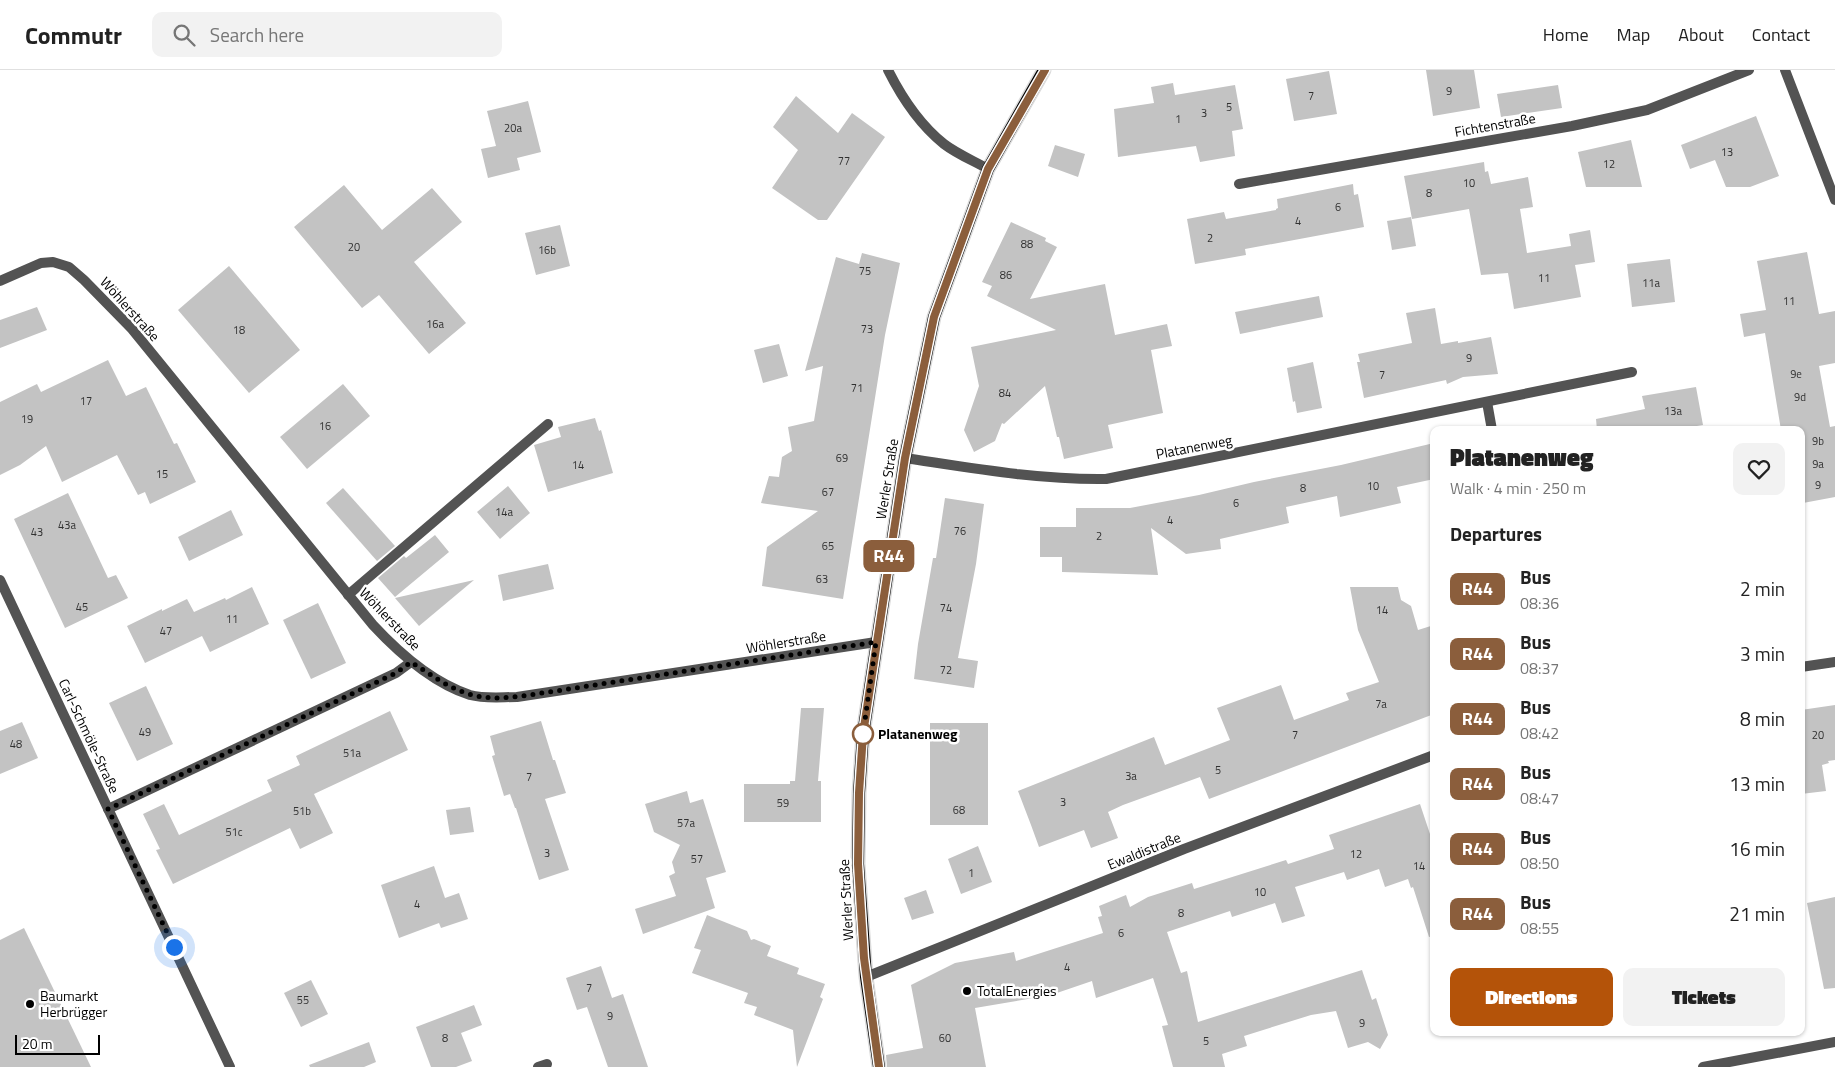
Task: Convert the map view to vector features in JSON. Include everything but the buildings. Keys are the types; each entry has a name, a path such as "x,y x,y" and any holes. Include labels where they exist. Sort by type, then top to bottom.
{"main road":[{"name":"Werler Straße","path":"879,1067 866,977 858,864 859,793 863,734 905,458 934,317 988,169 1044,70"}],"street":[{"path":"888,70 920,122 945,145 988,169"},
{"name":"Fichtenstraße","path":"1239,184 1572,126 1647,110 1749,70"},
{"path":"1785,70 1835,200"},
{"name":"Wöhlerstraße","path":"0,281 41,263 53,262 69,267 84,280 132,329 348,595 394,647 411,662 455,688 471,695 493,698 526,695 876,642"},
{"name":"Platanenweg","path":"905,458 1029,476 1106,479 1632,372"},
{"path":"1486,402 1491,426"},
{"path":"348,595 548,424"},
{"name":"Carl-Schmöle-Straße","path":"0,580 230,1067"},
{"path":"108,809 396,673 411,662"},
{"path":"1805,666 1835,662"},
{"name":"Ewaldistraße","path":"866,977 1184,849 1430,757"},
{"path":"1703,1067 1835,1042"}],"bus line":[{"name":"R44","path":"879,1067 864,958 858,864 859,793 863,734 905,458 934,317 988,169 1045,70"}],"place":[{"name":"Platanenweg","path":"863,734"},
{"name":"TotalEnergies","path":"967,991"},
{"name":"Baumarkt Herbrügger","path":"30,1004"}],"route":[{"path":"174,947 108,809 396,673 411,662 455,688 471,695 493,698 536,694 876,642 863,734"}]}
